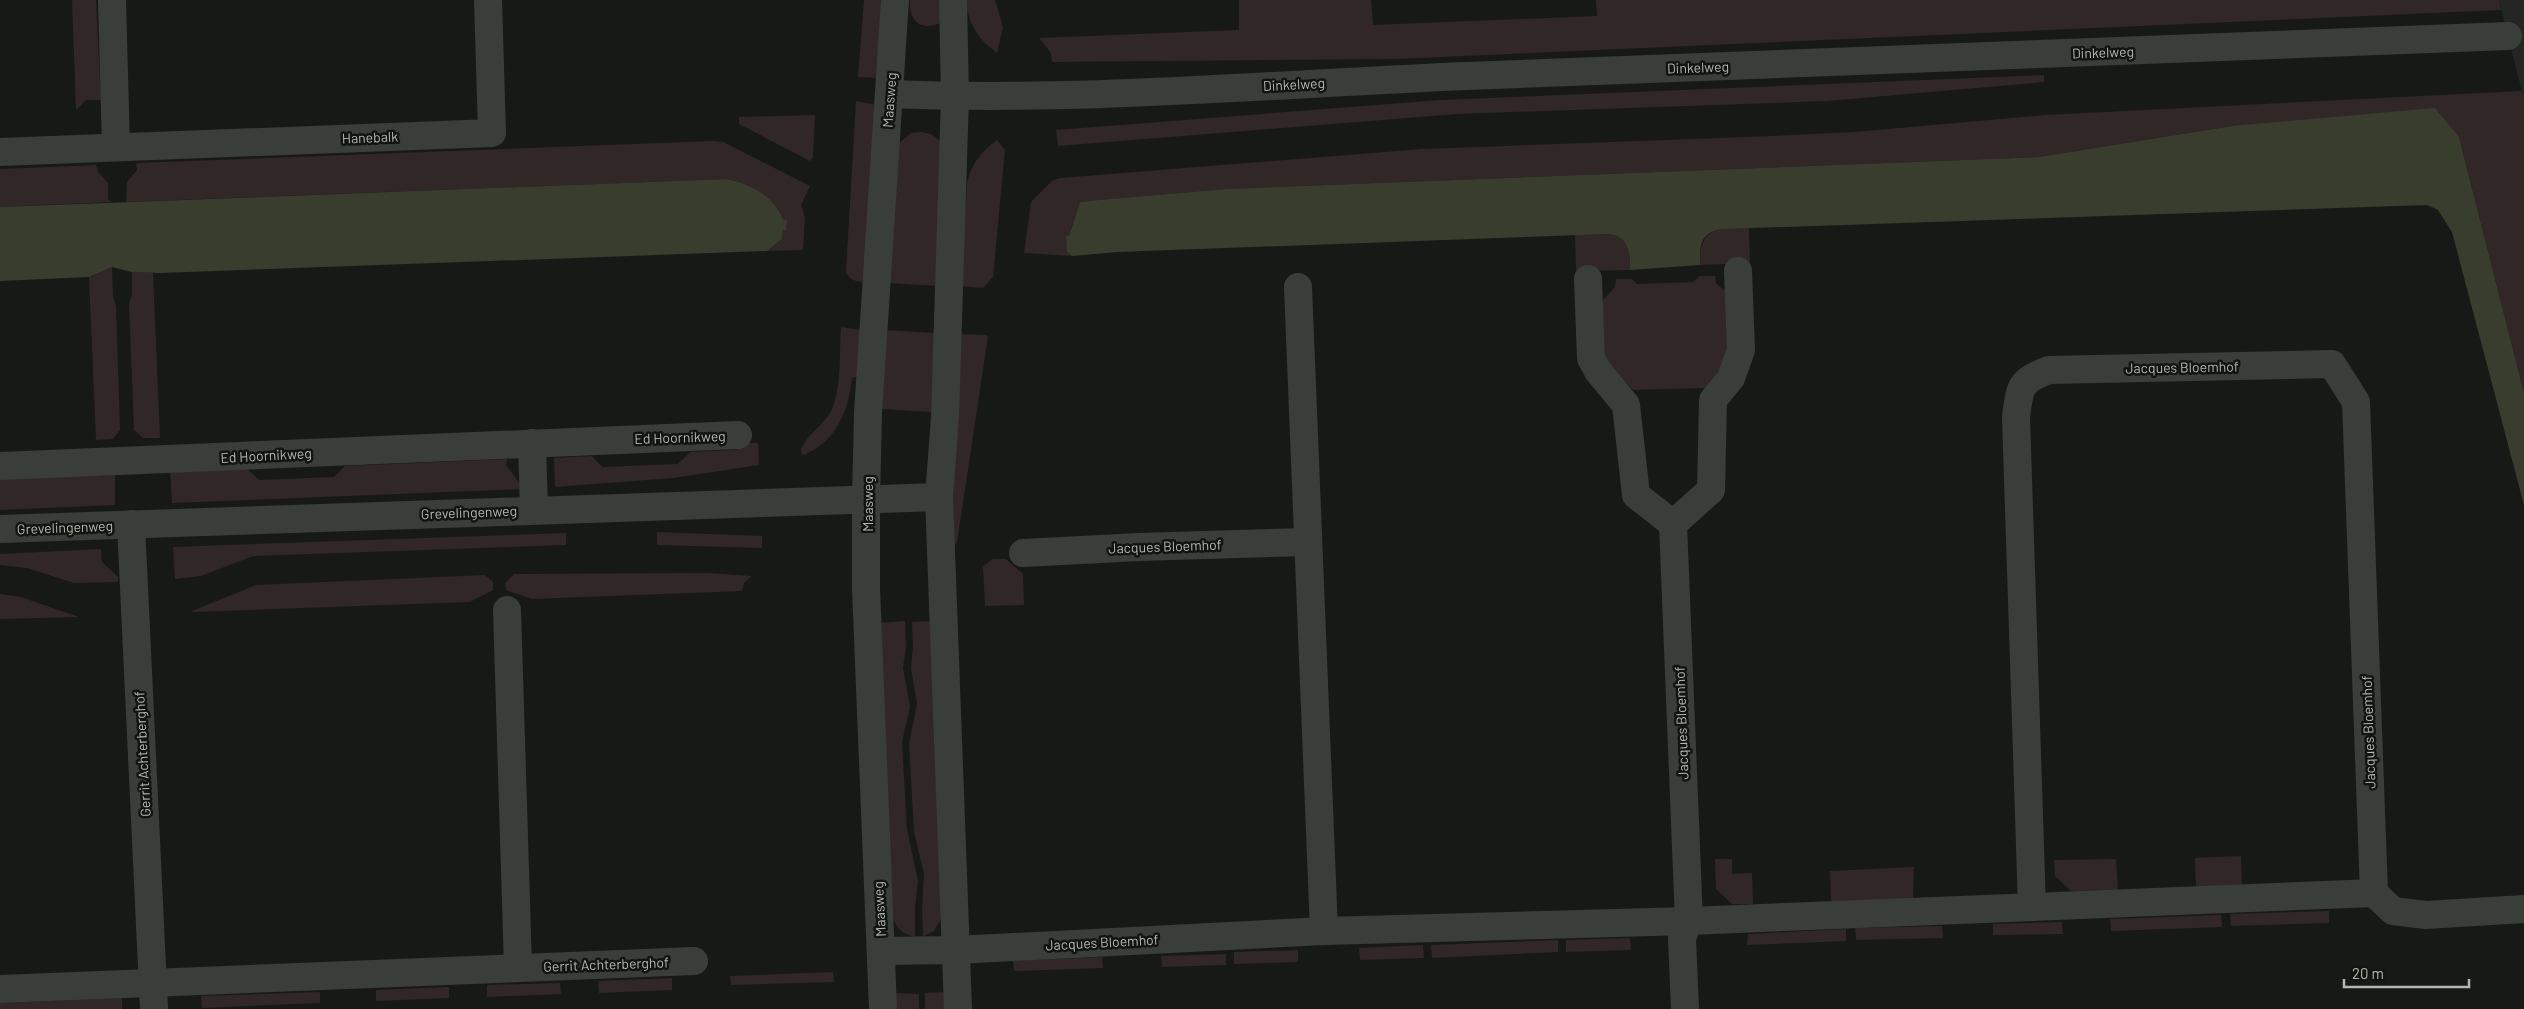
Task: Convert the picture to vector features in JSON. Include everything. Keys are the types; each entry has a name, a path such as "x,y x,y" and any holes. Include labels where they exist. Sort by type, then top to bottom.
{"street":[{"path":"112,0 116,147"},
{"name":"Hanebalk","path":"0,152 492,132 488,0"},
{"name":"Maasweg","path":"883,1009 867,598 866,500 868,413 895,0"},
{"path":"953,0 955,96 947,369 939,497 958,1009"},
{"name":"Dinkelweg","path":"889,94 1038,96 1388,79 2508,36"},
{"path":"1588,279 1591,358 1598,371 1626,405 1636,495 1673,524 1711,490 1713,400 1731,378 1741,350 1738,271"},
{"path":"1298,288 1324,931"},
{"name":"Jacques Bloemhof","path":"881,951 956,950 1324,931 1689,921 2374,894 2356,402 2332,364 2049,370 2030,377 2019,391 2016,417 2032,907"},
{"name":"Ed Hoornikweg","path":"0,466 738,435"},
{"path":"532,443 534,510"},
{"name":"Grevelingenweg","path":"0,529 792,500 866,500 939,497"},
{"name":"Gerrit Achterberghof","path":"131,524 153,997"},
{"name":"Jacques Bloemhof","path":"1673,524 1689,921"},
{"name":"Jacques Bloemhof","path":"1023,553 1139,547 1307,542"},
{"path":"507,610 518,967"},
{"path":"2374,894 2393,911 2426,915 2524,909"},
{"path":"1685,1009 1682,938 1689,921"},
{"name":"Gerrit Achterberghof","path":"0,989 153,997 518,967 694,961"}],"shaded area":[{"path":"72,0 96,0 101,100 86,100 76,110"},
{"path":"864,0 885,0 878,78 858,77"},
{"path":"910,0 942,0 940,23 927,26 917,22 911,13"},
{"path":"966,0 995,0 1003,27 997,53 984,42 975,30 969,16"},
{"path":"1239,0 1371,0 1373,25 1597,16 1596,0 2499,0 2501,10 1395,59 1052,62 1051,53 1039,38 1239,30"},
{"path":"2499,0 2524,0 2524,98 2517,72"},
{"path":"2044,75 2044,82 1827,101 1457,114 1058,146 1056,130 1440,100"},
{"path":"2522,91 2524,98 2524,393 2459,137 2232,126 2039,157 1226,189 1080,202 1069,236 1067,236 1067,252 1072,256 1024,253 1031,202 1052,181 1060,178 1422,149 1854,132 2045,115"},
{"path":"856,101 877,105 865,282 854,280 846,272"},
{"path":"2435,108 2459,137 2524,393 2524,505 2452,232 2438,210 2427,205 1723,229 1706,236 1701,246 1700,265 1630,270 1630,257 1627,246 1620,238 1608,234 1117,252 1072,256 1067,252 1066,236 1069,236 1080,202 1226,189 2039,157 2232,126"},
{"path":"815,115 813,157 810,161 739,124 739,117"},
{"path":"911,133 931,134 941,142 938,286 888,283 898,144"},
{"path":"997,140 1005,150 993,277 983,288 960,286 967,183 971,170 978,159"},
{"path":"723,142 810,186 801,205 805,217 803,250 767,251 782,239 783,230 786,230 778,211 757,190 748,185 727,179 126,202 127,182 137,170 136,163"},
{"path":"96,165 98,172 108,183 108,199 111,202 0,207 0,169"},
{"path":"727,179 745,184 761,192 774,204 783,220 787,220 786,230 783,230 782,239 767,251 160,273 132,272 112,267 89,277 0,281 0,207"},
{"path":"1749,228 1750,263 1700,265 1703,243 1712,232"},
{"path":"1608,234 1620,238 1627,246 1630,257 1630,270 1576,271 1575,235"},
{"path":"112,267 113,297 116,306 120,430 113,439 96,440 89,277"},
{"path":"132,272 153,273 160,438 143,438 134,430 129,304 132,294"},
{"path":"1700,276 1715,276 1716,283 1726,292 1728,351 1724,364 1705,388 1633,390 1611,368 1605,355 1602,301 1615,287 1616,279 1632,279 1637,284 1693,282"},
{"path":"841,327 860,330 857,377 852,378 848,402 839,424 824,442 814,450 803,455 801,452 802,447 809,436 829,415 835,400 839,379"},
{"path":"886,330 935,333 931,412 882,409"},
{"path":"957,334 986,335 988,337 957,542 954,546 952,545"},
{"path":"748,443 758,443 759,465 673,478 555,487 554,458 592,456 602,467 678,464 690,452 736,450"},
{"path":"507,459 506,465 524,489 172,503 170,472 247,469 259,480 334,477 345,466"},
{"path":"115,475 115,505 0,510 0,479"},
{"path":"657,532 762,536 762,548 657,545"},
{"path":"566,533 566,545 253,556 201,576 175,579 173,547"},
{"path":"101,549 102,562 118,577 118,582 74,583 27,568 0,565 0,554"},
{"path":"992,559 1006,559 1023,574 1024,605 985,606 983,567"},
{"path":"707,573 752,576 744,583 742,591 532,599 506,590 505,583 514,574"},
{"path":"485,575 493,582 493,590 470,602 192,611 256,585"},
{"path":"0,594 21,597 79,617 0,619"},
{"path":"905,621 906,646 903,668 910,707 902,742 907,829 918,881 915,907 915,937 900,930 893,916 880,623"},
{"path":"931,621 942,917 934,931 923,937 924,874 914,832 909,744 917,704 911,668 913,646 912,622"},
{"path":"2241,856 2242,886 2196,887 2195,858"},
{"path":"1715,859 1732,859 1732,874 1752,873 1753,904 1732,904 1716,889"},
{"path":"2116,859 2118,890 2071,891 2055,876 2054,860"},
{"path":"1914,867 1913,899 1833,902 1831,900 1830,871"},
{"path":"2329,911 2329,923 2231,926 2230,914"},
{"path":"2221,915 2222,927 2111,931 2110,919"},
{"path":"2062,922 2063,934 1993,935 1993,924"},
{"path":"1942,926 1943,938 1856,940 1855,928"},
{"path":"1846,929 1846,941 1747,945 1748,934"},
{"path":"1630,938 1631,950 1566,952 1566,940"},
{"path":"1558,940 1558,952 1432,958 1431,945"},
{"path":"1423,945 1424,958 1360,960 1359,948"},
{"path":"1298,950 1298,962 1234,964 1234,952"},
{"path":"1226,954 1226,965 1162,967 1161,956"},
{"path":"1102,957 1103,968 1014,971 1013,961"},
{"path":"833,972 834,982 731,985 730,976"},
{"path":"672,978 672,990 599,993 598,981"},
{"path":"560,983 561,994 487,997 487,985"},
{"path":"449,987 449,998 376,1001 376,990"},
{"path":"320,992 320,1003 202,1008 201,996"},
{"path":"945,992 946,1009 925,1009 925,993"},
{"path":"896,993 919,994 919,1009 896,1009"},
{"path":"122,998 122,1009 0,1009 0,1003"}]}
